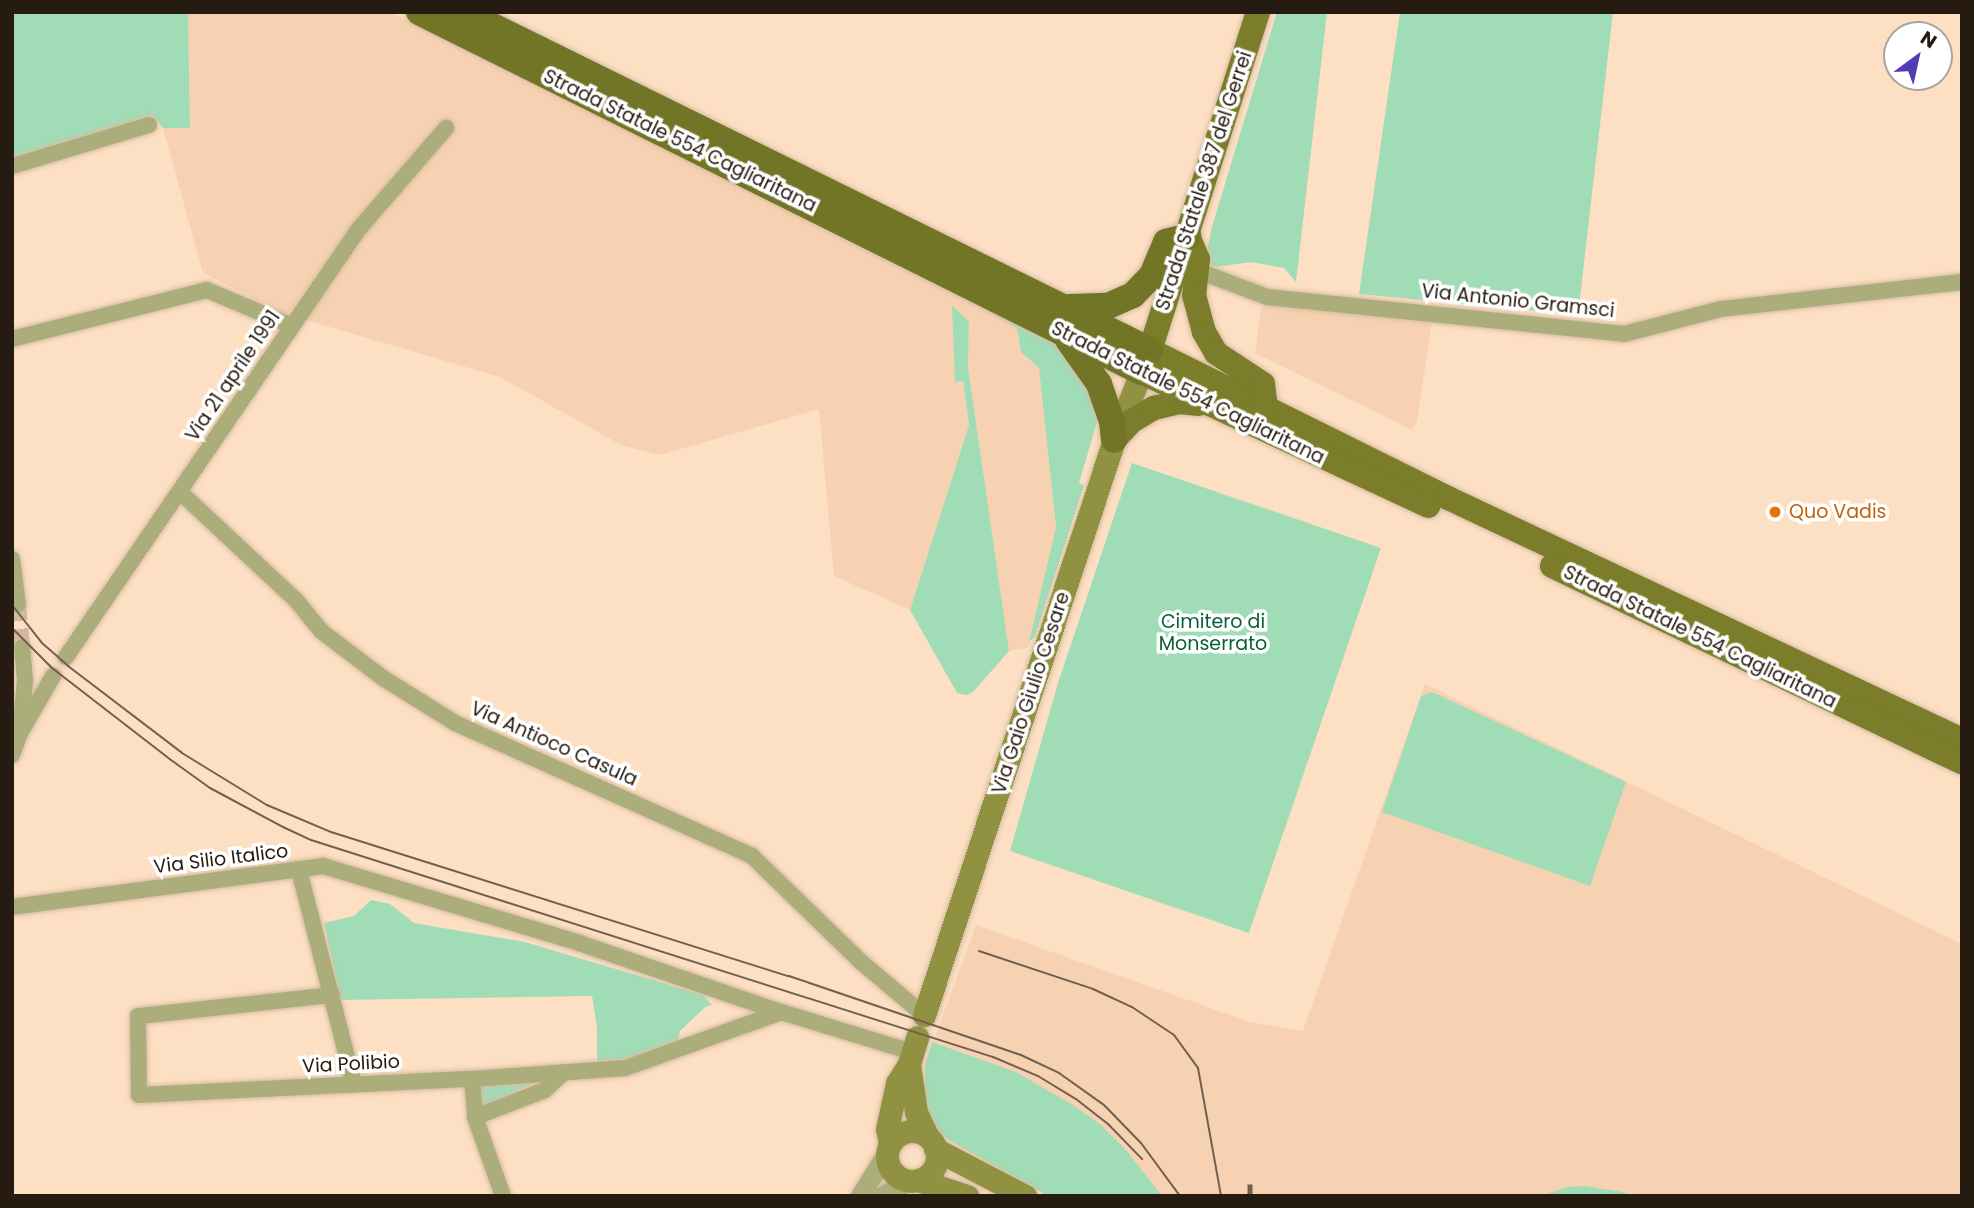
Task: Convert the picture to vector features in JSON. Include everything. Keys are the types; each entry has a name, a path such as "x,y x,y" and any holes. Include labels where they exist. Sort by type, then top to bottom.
{"highway":[{"name":"Strada Statale 554 Cagliaritana","path":"419,12 1059,331 1146,361"},
{"name":"Strada Statale 554 Cagliaritana","path":"464,12 1055,302 1146,361"},
{"path":"1055,302 1082,308 1121,301 1144,287 1166,242 1188,236"},
{"path":"1059,331 1082,356 1099,384 1109,411 1114,440"}],"main road":[{"name":"Strada Statale 387 del Gerrei","path":"1146,361 1258,12"},
{"path":"1188,236 1198,259 1194,295 1205,332 1216,353 1263,384 1266,408"},
{"name":"Strada Statale 554 Cagliaritana","path":"1146,361 1266,408 1461,504 1962,740"},
{"name":"Strada Statale 554 Cagliaritana","path":"1146,361 1219,410 1448,516 1962,762"},
{"name":"Via Gaio Giulio Cesare","path":"889,1147 887,1129 897,1083 916,1042 1114,440 1146,361"},
{"path":"1114,440 1143,413 1167,404 1193,402 1219,410"},
{"name":"Via Gaio Giulio Cesare","path":"916,1042 916,1112 931,1143"},
{"path":"967,1196 895,1175 890,1168 889,1147 903,1133 911,1131 1025,1196"},
{"path":"914,1180 931,1171 931,1143"}],"street":[{"path":"12,166 149,125"},
{"name":"Via 21 aprile 1991","path":"66,657 358,230 446,128"},
{"name":"Via Antonio Gramsci","path":"1196,270 1267,297 1624,334 1721,309 1962,282"},
{"path":"12,339 207,289 292,326"},
{"name":"Via Antioco Casula","path":"180,492 296,600 321,631 383,678 455,723 752,856 860,961 916,1042"},
{"path":"12,559 18,605"},
{"path":"20,733 25,680 22,648"},
{"path":"12,755 20,733 53,676"},
{"path":"299,870 323,866 579,943 780,1012 916,1042"},
{"name":"Via Silio Italico","path":"12,907 299,870 354,1084"},
{"name":"Via Polibio","path":"332,995 138,1016 139,1095 472,1079 625,1068 780,1012"},
{"path":"475,1117 545,1090 564,1072"},
{"path":"472,1079 475,1117 503,1196"},
{"name":"Via Gaio Giulio Cesare","path":"860,1196 889,1147"},
{"path":"882,1196 914,1180"}],"shaded area":[{"path":"188,12 391,12 951,289 1017,328 1021,352 1039,368 1056,527 1028,648 1009,651 968,367 969,322 956,382 963,380 969,425 910,610 834,576 819,409 660,455 623,446 500,377 282,313 203,273 163,128 190,128"},
{"path":"1289,304 1432,321 1417,421 1412,430 1255,353 1261,308"},
{"path":"1425,684 1962,944 1962,1196 1048,1196 947,1139 925,1065 976,925 1250,1022 1303,1031"}],"green space":[{"path":"12,12 188,12 190,128 163,128 152,115 12,157"},
{"path":"1277,12 1327,12 1296,282 1284,268 1251,262 1216,267 1205,263 1211,230"},
{"path":"1400,12 1613,12 1578,315 1359,294"},
{"path":"951,289 1052,337 1092,390 1097,422 1079,483 1084,485 1035,636 1029,642 1056,527 1039,368 1021,352 1017,328"},
{"path":"952,305 969,322 968,367 1009,651 973,692 966,695 957,693 910,610 969,425 963,381 955,382"},
{"name":"Cimitero di Monserrato","path":"1132,463 1381,548 1249,933 1010,851 1058,683"},
{"path":"1432,692 1626,782 1590,886 1382,812 1421,696"},
{"path":"371,900 390,904 414,923 525,942 703,995 712,1005 705,1007 680,1031 678,1040 624,1059 597,1061 597,1028 592,996 341,1000 324,923 354,916"},
{"path":"932,1042 1016,1072 1073,1105 1101,1125 1126,1150 1162,1196 1048,1196 947,1139 933,1124 925,1103 925,1065"},
{"path":"536,1082 482,1107 480,1084"},
{"path":"1585,1186 1623,1192 1631,1196 1541,1196 1567,1187"}],"tunnel":[{"path":"18,605 22,647"}],"tram line":[{"path":"12,605 42,643 68,666 182,753 267,805 331,832 789,976 1021,1055 1059,1073 1104,1105 1141,1143 1180,1196"},
{"path":"12,628 52,668 171,760 210,788 283,827 311,840 993,1057 1038,1076 1076,1099 1108,1124 1142,1159"},
{"path":"979,951 1093,989 1132,1007 1174,1035 1198,1068 1221,1196"}],"railway":[{"path":"1250,1184 1250,1196"}],"place":[{"name":"Quo Vadis","path":"1775,512"}]}
